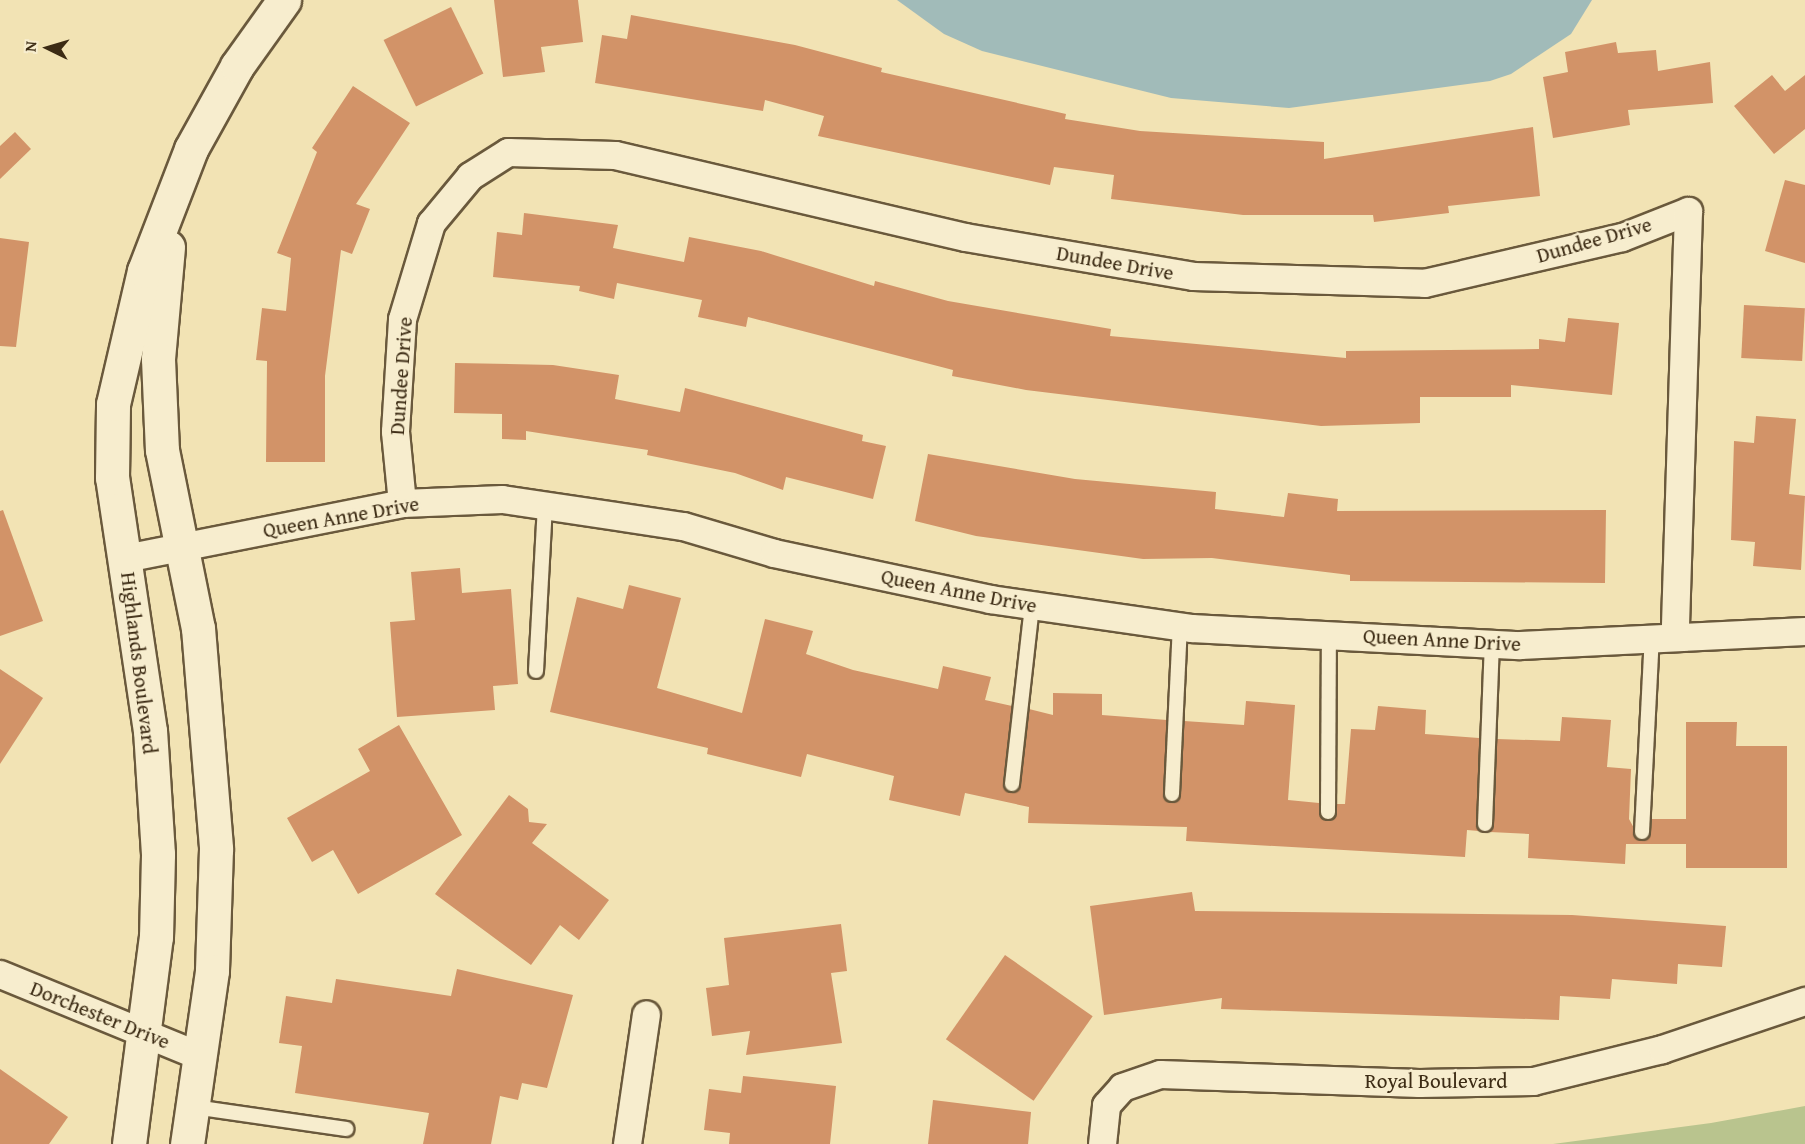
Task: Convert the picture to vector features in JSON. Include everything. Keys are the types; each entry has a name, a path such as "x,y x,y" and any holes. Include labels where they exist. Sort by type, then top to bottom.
{"street":[{"name":"Highlands Boulevard","path":"129,1144 156,937 158,854 150,731 112,478 113,404 144,271 176,192 212,107 284,0"},
{"name":"Dundee Drive","path":"402,503 395,431 402,319 431,223 470,176 508,152 615,155 965,237 1193,276 1424,284 1622,237 1689,211 1664,636"},
{"name":"Highlands Boulevard","path":"176,192 158,359 162,450 202,661 216,849 216,917 194,1107 187,1144"},
{"name":"Queen Anne Drive","path":"125,558 402,503 502,499 683,526 774,553 1032,605 1180,626 1492,643 1805,631"},
{"name":"Dorchester Drive","path":"0,974 200,1056"},
{"name":"Royal Boulevard","path":"1102,1144 1106,1106 1122,1087 1160,1074 1419,1083 1533,1081 1662,1049 1805,1001"},
{"path":"627,1144 646,1014"}],"lane":[{"path":"536,671 545,505"},
{"path":"1012,784 1032,605"},
{"path":"1172,794 1180,626"},
{"path":"1328,812 1329,635"},
{"path":"1642,832 1664,636"},
{"path":"1485,824 1492,643"},
{"path":"194,1107 346,1130"}],"green space":[{"path":"1805,1106 1805,1144 1553,1144 1711,1123"}],"water":[{"path":"897,0 1592,0 1571,34 1511,74 1490,81 1289,108 1171,98 982,51 944,34"}],"building":[{"path":"494,0 578,0 583,42 541,47 545,72 503,77"},
{"path":"451,7 483,74 416,106 384,40"},
{"path":"631,15 795,45 882,68 881,72 1066,114 1065,119 1140,131 1324,142 1324,159 1533,127 1540,196 1448,206 1449,213 1374,222 1373,215 1243,215 1111,199 1114,175 1054,167 1050,185 818,136 824,116 765,100 763,111 595,83 602,35 627,39"},
{"path":"1616,42 1618,53 1656,50 1658,71 1710,62 1713,103 1628,110 1630,125 1553,138 1543,77 1568,72 1565,52"},
{"path":"1772,75 1785,91 1805,75 1805,129 1774,154 1734,106"},
{"path":"353,86 410,123 356,204 370,209 352,254 341,250 325,376 325,462 266,462 267,361 256,360 262,308 286,311 291,258 277,253 317,152 312,148"},
{"path":"15,132 31,149 0,179 0,146"},
{"path":"1785,180 1805,185 1805,263 1765,251"},
{"path":"524,213 618,225 613,248 684,262 689,237 761,251 874,286 875,281 948,301 1111,329 1110,336 1346,358 1346,351 1539,349 1539,339 1565,342 1568,318 1619,323 1612,395 1511,385 1511,397 1420,397 1420,423 1321,426 1026,390 952,376 953,370 748,317 746,327 698,317 702,300 617,283 614,299 579,291 580,286 493,277 497,232 522,235"},
{"path":"0,238 29,242 16,347 0,346"},
{"path":"1744,305 1805,308 1802,361 1741,358"},
{"path":"455,363 553,365 619,375 615,399 680,412 685,388 863,435 862,441 886,446 873,499 786,477 783,490 735,473 647,455 648,450 526,431 526,440 502,439 502,414 454,413"},
{"path":"1756,416 1796,419 1789,494 1805,496 1801,570 1753,566 1755,542 1731,540 1734,441 1754,443"},
{"path":"928,454 1075,479 1216,492 1215,509 1284,517 1288,493 1338,499 1337,511 1606,510 1605,583 1350,581 1350,575 1212,558 1143,559 976,536 915,521"},
{"path":"3,510 43,621 0,636 0,511"},
{"path":"460,568 462,593 511,589 518,684 493,686 495,710 397,717 390,622 415,620 411,572"},
{"path":"629,585 681,598 657,688 742,713 765,619 813,631 806,654 853,670 938,689 943,666 991,677 985,700 1012,706 1003,783 1010,793 1021,785 1029,709 1053,715 1053,693 1102,694 1102,715 1167,720 1163,794 1171,803 1181,794 1184,721 1244,725 1246,701 1295,705 1288,800 1319,803 1320,816 1329,821 1336,816 1337,804 1345,804 1351,729 1375,730 1378,706 1426,710 1425,734 1479,738 1479,831 1467,830 1465,857 1186,841 1187,827 1028,823 1029,807 965,793 960,816 889,800 894,776 807,754 801,777 707,754 708,748 550,712 577,597 623,609"},
{"path":"0,669 43,698 0,764"},
{"path":"1562,717 1611,720 1607,767 1631,769 1629,819 1641,841 1650,836 1652,819 1686,819 1686,722 1737,722 1736,746 1787,746 1787,868 1686,868 1686,844 1626,844 1625,864 1528,858 1529,834 1490,832 1497,739 1560,741"},
{"path":"399,725 462,835 358,894 333,850 312,862 287,818 370,771 358,749"},
{"path":"509,795 528,809 529,822 547,824 532,843 609,900 579,940 560,925 531,965 435,894"},
{"path":"1192,892 1195,911 1572,915 1726,926 1722,967 1678,964 1677,984 1612,979 1610,999 1560,996 1559,1020 1221,1009 1222,998 1104,1015 1090,906"},
{"path":"841,924 847,971 831,973 842,1043 746,1055 750,1031 712,1036 706,988 729,985 724,938"},
{"path":"1005,955 1093,1016 1034,1101 946,1039"},
{"path":"457,969 573,995 547,1088 522,1083 518,1100 500,1096 491,1144 423,1144 429,1113 295,1093 302,1046 279,1043 286,996 332,1003 336,979 451,996"},
{"path":"0,1069 68,1117 49,1144 0,1144"},
{"path":"743,1076 836,1086 830,1144 729,1144 730,1133 704,1130 709,1089 741,1093"},
{"path":"933,1100 1031,1112 1028,1144 928,1144"}]}
